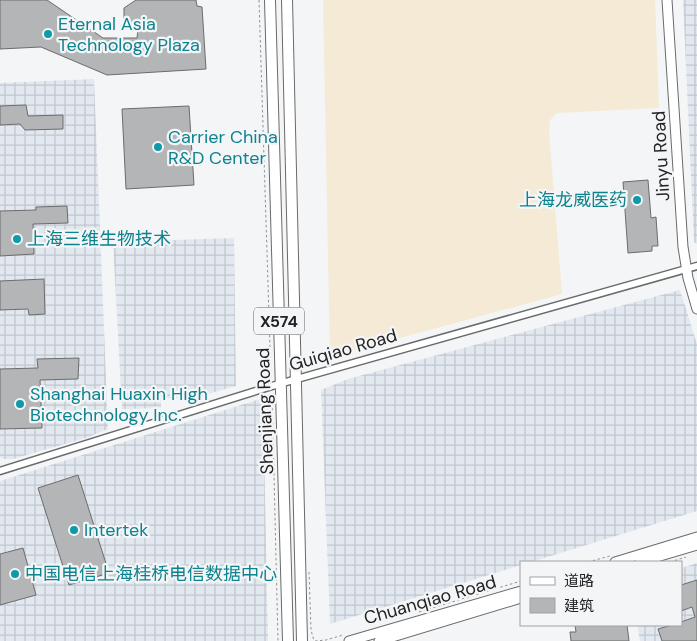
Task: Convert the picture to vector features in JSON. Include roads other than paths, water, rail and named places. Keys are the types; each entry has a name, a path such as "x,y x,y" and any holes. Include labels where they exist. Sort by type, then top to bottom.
{"main road":[{"name":"Shenjiang Road","path":"270,0 276,385 288,641"},
{"name":"Shenjiang Road","path":"287,0 302,641"}],"street":[{"name":"Jinyu Road","path":"667,0 683,247 690,289 697,309"},
{"name":"Guiqiao Road","path":"0,471 276,385 697,266"},
{"path":"618,561 697,537"},
{"path":"643,561 697,545"},
{"name":"Chuanqiao Road","path":"347,638 520,591"},
{"name":"Chuanqiao Road","path":"378,641 520,598"}],"place":[{"name":"Eternal Asia Technology Plaza","path":"48,34"},
{"name":"Carrier China R&D Center","path":"158,147"},
{"name":"上海龙威医药","path":"637,200"},
{"name":"上海三维生物技术","path":"17,239"},
{"name":"Shanghai Huaxin High Biotechnology Inc.","path":"20,404"},
{"name":"Intertek","path":"74,530"},
{"name":"中国电信上海桂桥电信数据中心","path":"15,574"}]}
